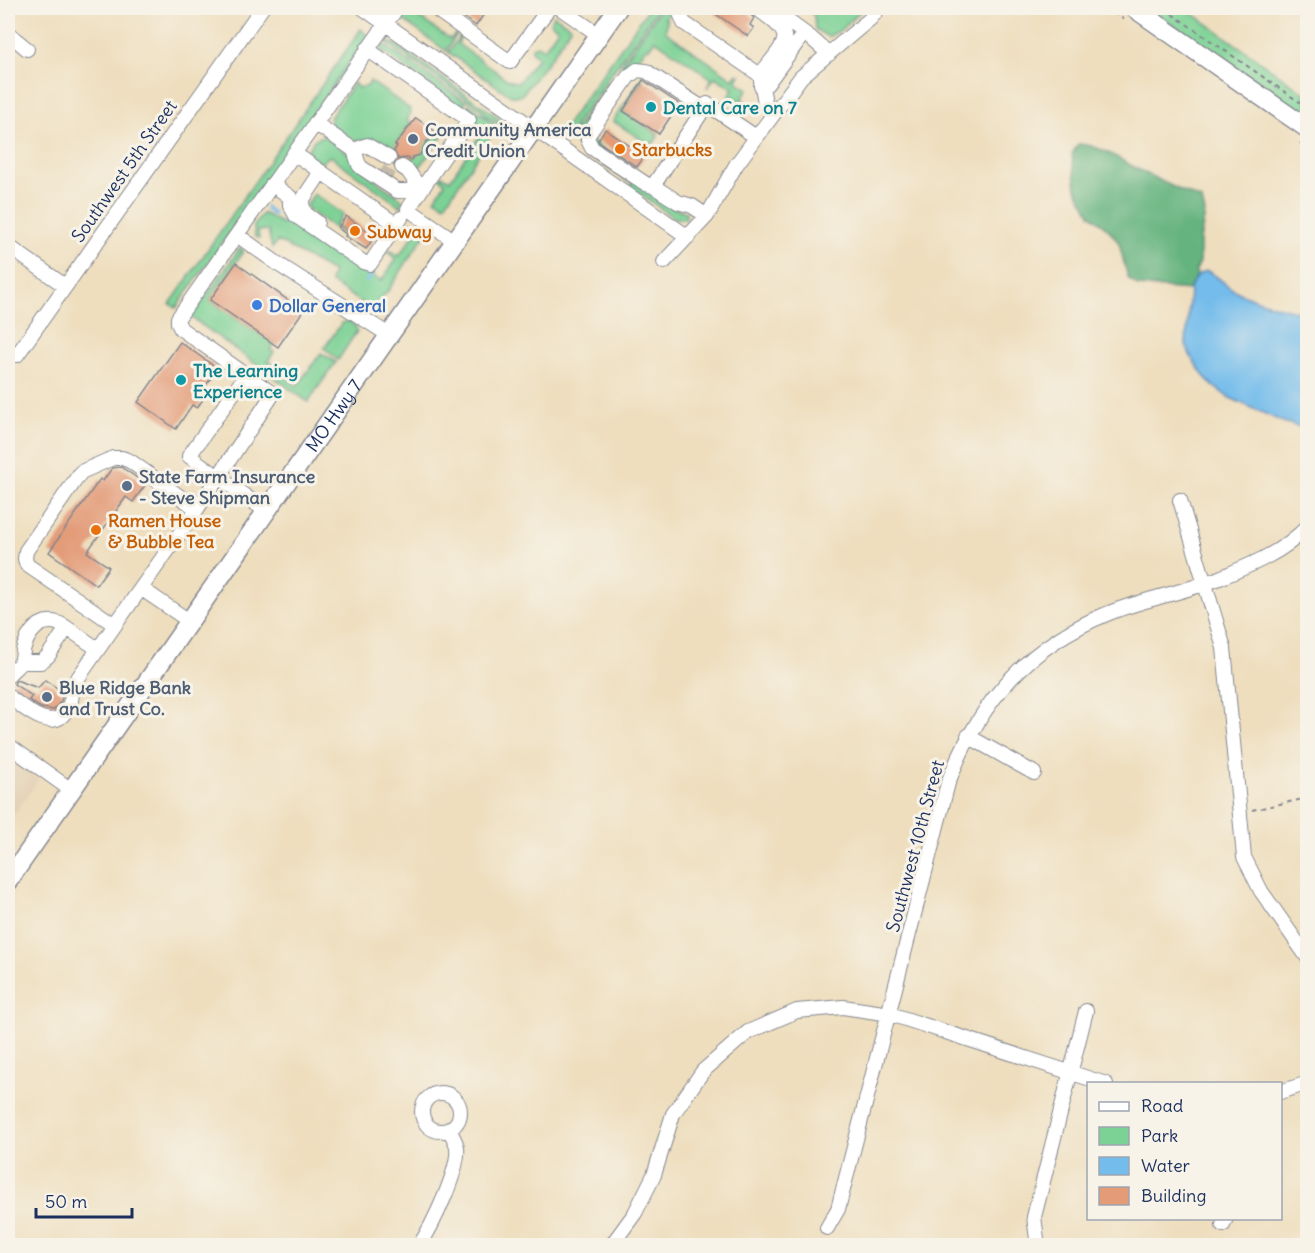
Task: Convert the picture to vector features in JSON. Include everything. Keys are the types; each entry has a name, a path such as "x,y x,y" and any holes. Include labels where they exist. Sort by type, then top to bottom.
{"main road":[{"name":"MO Hwy 7","path":"8,881 618,8"},
{"path":"1134,8 1308,129"}],"street":[{"name":"Southwest 5th Street","path":"16,355 262,8"},
{"path":"363,8 688,237"},
{"path":"8,696 42,719 53,720 63,715 72,696 71,688 142,589 271,398 270,392 181,329 178,323 182,312 397,8"},
{"path":"434,8 510,62 549,8"},
{"path":"560,8 599,35"},
{"path":"681,8 679,11 684,23 767,84 804,33"},
{"path":"756,8 776,22 785,36 783,45 761,81 765,103 776,111"},
{"path":"770,8 829,54"},
{"path":"664,262 707,216 736,165 801,77 870,19 879,8"},
{"path":"8,33 27,49"},
{"path":"367,49 469,120 370,264"},
{"path":"704,109 646,71 637,70 628,77 588,135 588,140 592,148 646,184 678,202 692,206 707,216"},
{"path":"653,186 707,104 756,137"},
{"path":"315,123 354,150 362,168 397,191 421,190"},
{"path":"354,150 367,145 385,164"},
{"path":"294,153 397,225"},
{"path":"321,172 303,198 302,208 365,256 370,264"},
{"path":"398,174 401,185 421,190"},
{"path":"272,184 290,197 290,204 296,216 363,262 370,264"},
{"path":"408,209 455,241"},
{"path":"237,235 389,335"},
{"path":"8,246 65,286"},
{"path":"246,375 189,456 266,511"},
{"path":"115,625 27,565 25,559 26,551 81,472 113,458 122,458 130,461 197,509"},
{"path":"1180,500 1203,584 1224,648 1244,856 1261,891 1308,958"},
{"name":"Southwest 10th Street","path":"827,1228 838,1209 948,783 968,736 993,698 1042,650 1059,639 1110,613 1203,584 1249,566 1284,546 1308,526"},
{"path":"142,589 189,621"},
{"path":"8,676 21,662 24,646 36,627 45,622 58,621 98,649"},
{"path":"21,662 41,662 48,656 67,628"},
{"path":"968,736 1034,773"},
{"path":"8,745 71,790"},
{"path":"611,1245 634,1213 654,1175 673,1114 703,1071 748,1032 797,1011 843,1006 890,1014 1103,1082"},
{"path":"1038,1245 1034,1217 1086,1011"},
{"path":"1282,1092 1308,1083"},
{"path":"420,1245 434,1221 452,1173 457,1148 449,1129"}],"path":[{"path":"1172,14 1308,108"},
{"path":"1249,811 1308,798"}],"shaded area":[{"path":"8,757 39,779 8,823"}],"green space":[{"path":"405,8 409,8 408,10 450,39 458,32 446,51 399,17"},
{"path":"649,8 658,8 564,140 561,137 562,131"},
{"path":"661,8 673,8 665,18 667,20 666,32 733,79 736,74 740,75 736,81 748,89 742,99 750,106 732,96 725,104 733,88 715,77 707,88 711,78 655,40 649,48 646,48 585,133 630,178 628,182 577,146 571,135 608,83 613,84 626,68 625,64 621,65"},
{"path":"803,8 864,8 841,30 828,37 815,29 814,15"},
{"path":"1149,8 1185,8 1307,95 1307,118"},
{"path":"554,15 571,27 521,96 511,96 448,52 462,34 458,44 508,80 518,83 538,57 532,52 532,47 537,45 544,49 558,29 550,22"},
{"path":"361,29 368,36 176,308 170,304"},
{"path":"386,42 395,44 495,115 501,121 499,124 485,115 481,109"},
{"path":"381,44 466,102 462,107 381,50"},
{"path":"641,79 643,80 623,111 655,132 658,136 653,144 648,144 613,121"},
{"path":"370,81 410,109 411,113 407,120 412,124 396,145 399,148 397,151 411,160 415,154 420,154 426,141 440,132 443,135 416,172 371,141 351,140 330,124 330,118 354,83 358,88 368,86"},
{"path":"469,104 497,127 445,205 435,199 445,183 439,177 443,176 450,180 479,137 475,133 477,131 474,125 476,118 467,107"},
{"path":"323,136 348,153 381,185 401,198 401,207 330,156 321,163 308,155 307,151 315,139"},
{"path":"1078,144 1107,152 1202,200 1205,213 1200,240 1200,262 1196,270 1197,277 1190,290 1138,286 1128,278 1119,243 1109,230 1090,214 1076,188 1072,154"},
{"path":"634,181 674,208 686,212 686,218 674,218 629,186"},
{"path":"314,194 343,214 335,226 346,234 345,236 306,206"},
{"path":"263,213 283,224 289,217 370,274 368,280 372,275 381,281 396,260 388,251 399,256 414,235 407,229 409,223 423,226 427,235 423,237 388,291 371,309 330,282 333,272 278,241 272,248 268,230 258,231 259,238 255,237 254,226"},
{"path":"240,248 243,252 210,300 274,344 270,350 274,352 268,361 297,386 321,353 336,362 308,402 191,317"},
{"path":"349,321 357,331 338,360 324,348 342,323"}],"water":[{"path":"1207,271 1231,288 1251,298 1307,314 1307,429 1283,422 1228,397 1203,375 1190,355 1186,345 1190,290 1196,278"}],"building":[{"path":"451,8 474,8 484,14 476,26"},
{"path":"707,8 747,8 754,18 750,25 754,28 748,36"},
{"name":"Dental Care on 7","path":"643,80 679,104 659,134 623,111"},
{"name":"Community America Credit Union","path":"416,118 439,134 426,142 420,155 411,160 398,159 394,151 397,146 395,145"},
{"name":"Starbucks","path":"605,129 645,156 637,167 599,142"},
{"name":"Subway","path":"346,216 375,236 366,249 345,236 346,234 338,228"},
{"name":"Dollar General","path":"236,263 303,311 278,347 210,300"},
{"name":"The Learning Experience","path":"180,342 218,369 201,392 206,395 197,408 192,405 176,429 138,402"},
{"path":"121,467 146,484 133,502 126,497 87,552 109,567 96,585 49,552 100,479 103,481 112,468"},
{"name":"Blue Ridge Bank and Trust Co.","path":"16,680 38,688 45,680 63,692 61,701 54,710 41,708 29,700 32,696 14,684"}],"waterway":[{"path":"266,208 273,214"},
{"path":"285,222 288,216"},
{"path":"367,281 371,274"}],"tunnel":[{"path":"380,171 393,180"}],"place":[{"name":"Dental Care on 7","path":"651,107"},
{"name":"Community America Credit Union","path":"413,139"},
{"name":"Starbucks","path":"620,149"},
{"name":"Subway","path":"355,231"},
{"name":"Dollar General","path":"257,305"},
{"name":"The Learning Experience","path":"181,380"},
{"name":"State Farm Insurance - Steve Shipman","path":"127,486"},
{"name":"Ramen House & Bubble Tea","path":"96,530"},
{"name":"Blue Ridge Bank and Trust Co.","path":"47,697"}]}
